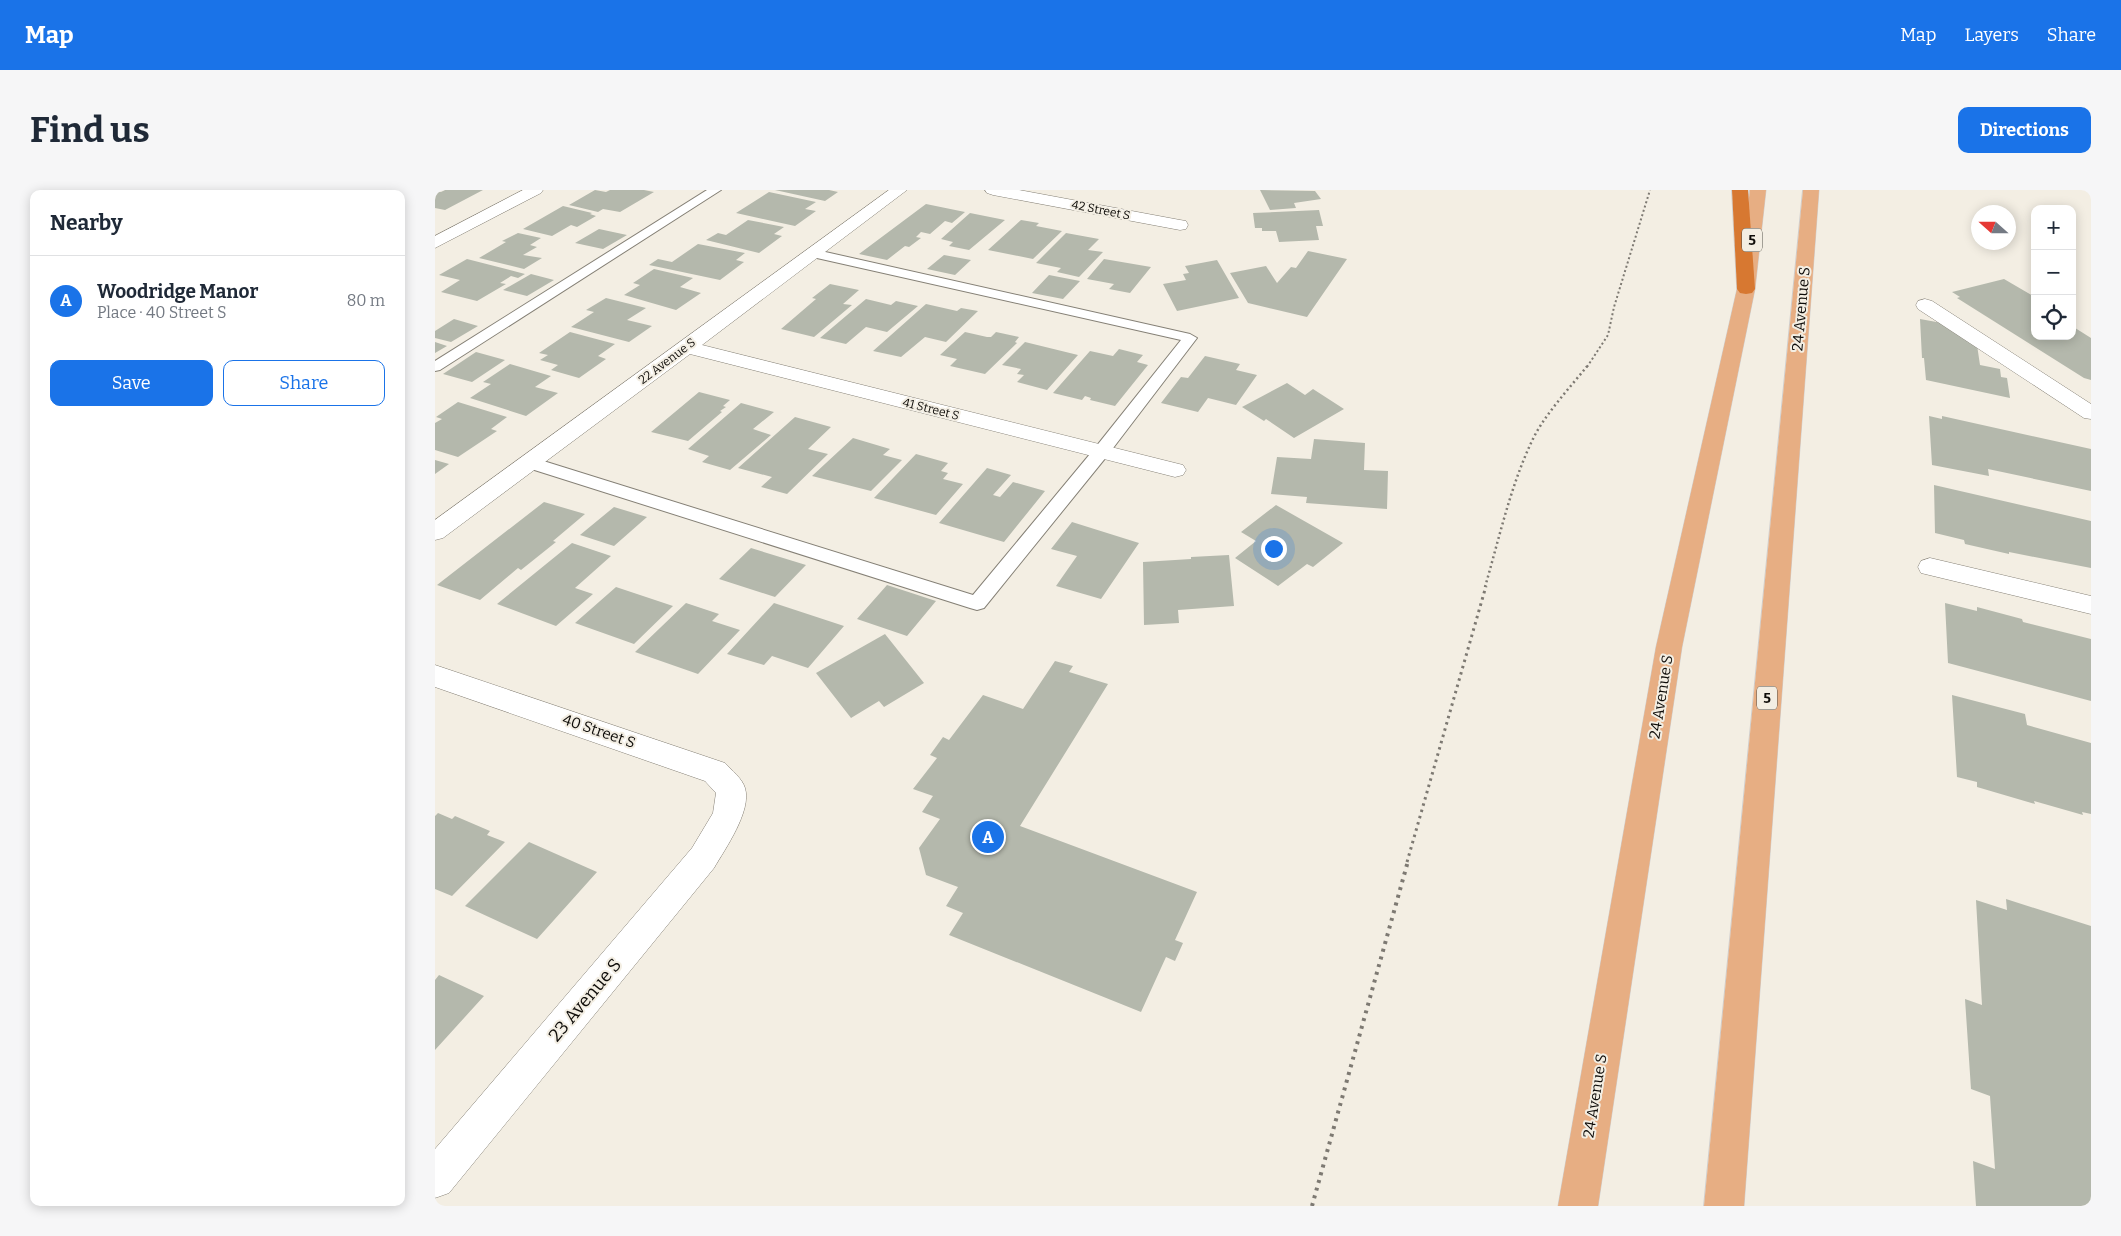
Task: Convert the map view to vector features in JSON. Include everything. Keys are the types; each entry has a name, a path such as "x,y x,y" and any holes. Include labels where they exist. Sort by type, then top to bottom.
{"highway":[{"path":"1740,190 1746,290"}],"main road":[{"name":"24 Avenue S","path":"1578,1206 1669,647 1746,290 1758,190"},
{"name":"24 Avenue S","path":"1724,1206 1811,190"}],"street":[{"path":"435,243 535,190"},
{"name":"22 Avenue S","path":"435,532 899,190"},
{"name":"42 Street S","path":"993,190 1180,225"},
{"path":"1925,305 2091,413"},
{"name":"41 Street S","path":"686,348 1175,470"},
{"path":"1930,567 2091,605"},
{"name":"40 Street S","path":"435,676 715,772 731,790 728,816"},
{"name":"23 Avenue S","path":"435,1179 703,858 728,816"}],"lane":[{"path":"435,366 715,190"},
{"path":"531,463 977,603 1101,452 1190,338 812,253"}],"path":[{"path":"1312,1206 1510,501 1531,442 1551,412 1596,355 1608,335 1614,308 1650,190"}],"building":[{"path":"445,190 483,190 445,210 435,208 435,191 441,192"},
{"path":"595,190 606,192 610,190 644,190 654,192 620,212 603,209 598,212 569,205"},
{"path":"775,190 829,190 838,192 825,201"},
{"path":"1260,190 1315,191 1321,199 1294,203 1296,208 1270,210"},
{"path":"769,192 816,202 805,209 816,211 795,226 736,213"},
{"path":"926,204 965,212 952,223 945,221 930,234 921,232 916,237 921,238 909,247 905,246 887,260 859,254"},
{"path":"563,206 592,213 590,214 596,216 577,227 571,225 552,236 523,229"},
{"path":"1319,210 1323,226 1316,226 1319,240 1279,242 1276,231 1262,231 1262,228 1255,228 1253,213"},
{"path":"970,213 1005,220 969,250 949,246 953,242 941,239"},
{"path":"748,220 784,227 774,234 782,236 759,253 706,240 718,233 726,235"},
{"path":"1021,220 1039,223 1036,226 1062,231 1033,259 988,250"},
{"path":"599,229 627,235 603,249 575,243"},
{"path":"518,233 541,238 530,245 537,247 523,255 542,258 524,269 479,258 506,242 502,241"},
{"path":"1066,233 1099,239 1088,250 1103,252 1079,277 1057,272 1061,268 1036,263"},
{"path":"698,244 745,253 736,260 744,262 720,280 649,265 658,259 672,262"},
{"path":"1308,251 1347,259 1307,317 1248,303 1230,273 1266,266 1277,283 1291,267 1296,268"},
{"path":"944,255 971,260 955,275 927,269"},
{"path":"467,259 525,274 518,278 511,276 500,283 506,284 477,301 441,292 460,280 439,275"},
{"path":"1104,259 1151,267 1130,293 1109,289 1114,284 1087,279"},
{"path":"1217,260 1239,298 1177,311 1163,284 1186,280 1183,274 1189,273 1185,266"},
{"path":"654,269 693,278 680,287 701,293 676,310 624,295 640,285 633,283"},
{"path":"531,274 554,280 527,296 503,290"},
{"path":"1049,275 1080,281 1063,299 1032,293"},
{"path":"2004,279 2031,295 2031,340 2076,340 2076,329 2091,338 2091,380 2084,378 1957,298 1960,297 1952,292"},
{"path":"830,284 859,290 843,304 852,305 814,337 781,329 816,299 812,298"},
{"path":"606,298 646,308 627,320 652,326 629,342 571,327 594,312 586,310"},
{"path":"866,299 891,305 896,301 918,306 887,332 866,327 846,344 820,338"},
{"path":"926,304 957,311 961,308 978,311 946,342 925,337 901,357 873,351"},
{"path":"454,319 478,326 451,342 435,338 435,331"},
{"path":"1920,319 1942,323 1969,340 1969,343 1977,345 1980,365 2000,369 2001,377 2007,378 2010,398 1926,380 1924,358 1922,358"},
{"path":"570,332 615,344 598,356 606,359 579,378 551,370 558,365 540,360 548,355 539,353"},
{"path":"965,332 987,337 991,337 996,332 1019,337 1015,342 1017,343 985,374 950,366 957,359 940,355"},
{"path":"435,342 447,346 435,353"},
{"path":"1025,342 1078,355 1047,390 1017,382 1024,375 1017,374 1021,369 1002,365"},
{"path":"1119,349 1143,355 1137,362 1148,365 1115,406 1090,400 1091,398 1085,396 1082,400 1053,393 1090,351 1113,356"},
{"path":"476,352 505,360 472,382 443,374"},
{"path":"1205,356 1240,364 1236,370 1257,375 1236,405 1208,398 1198,412 1161,403 1181,377 1188,378"},
{"path":"510,364 551,376 535,387 558,393 526,416 470,398 491,384 483,382"},
{"path":"1287,383 1305,395 1313,389 1344,409 1294,438 1266,419 1264,421 1242,407"},
{"path":"699,392 730,400 723,406 726,407 720,411 722,412 688,441 651,432"},
{"path":"458,402 507,417 491,429 497,431 458,457 435,450 435,423 442,419 436,417"},
{"path":"741,403 774,412 753,429 771,435 730,470 702,462 709,456 688,449"},
{"path":"1929,416 1942,419 1942,416 2091,449 2091,491 1988,469 1989,476 1932,465"},
{"path":"795,417 831,427 808,449 828,454 787,494 761,487 772,477 738,468"},
{"path":"853,438 890,449 883,455 902,460 871,491 812,476"},
{"path":"1314,439 1365,443 1364,470 1388,471 1387,509 1306,503 1307,497 1271,494 1277,457 1311,459"},
{"path":"916,454 948,463 941,471 948,473 943,479 963,484 936,515 874,498"},
{"path":"435,460 449,464 435,474"},
{"path":"987,468 1011,475 993,495 1000,497 1013,482 1045,491 1004,542 939,523"},
{"path":"1934,485 2091,521 2091,568 2009,552 2009,554 1965,544 1964,540 1935,533"},
{"path":"544,502 585,514 553,541 556,542 521,570 518,568 480,600 437,585"},
{"path":"1276,505 1343,543 1313,567 1307,564 1278,586 1235,558 1256,541 1241,532"},
{"path":"614,507 647,517 614,546 580,535"},
{"path":"1072,522 1139,543 1101,599 1056,586 1077,556 1051,549"},
{"path":"572,543 611,556 575,588 593,594 556,626 497,604"},
{"path":"751,548 806,565 775,597 719,579"},
{"path":"1229,555 1234,606 1178,610 1179,623 1144,625 1143,562"},
{"path":"887,585 936,601 907,636 857,619"},
{"path":"616,587 673,606 634,644 575,623"},
{"path":"686,603 719,614 712,621 740,630 698,674 635,652"},
{"path":"774,603 844,626 808,668 772,656 764,665 727,654"},
{"path":"1945,603 1977,611 1977,607 2022,619 2023,622 2091,639 2091,701 1948,663"},
{"path":"885,634 924,683 884,707 879,701 851,718 816,673"},
{"path":"1055,661 1073,666 1069,672 1108,684 1020,826 1197,892 1175,940 1183,943 1175,961 1166,957 1141,1012 949,935 963,913 946,906 958,887 926,875 919,848 940,819 922,812 933,796 913,789 937,758 930,755 943,737 949,740 983,695 1023,709"},
{"path":"1952,695 2025,714 2027,725 2091,743 2091,814 2082,812 2083,815 2034,801 2035,804 1977,787 1977,782 1957,777"},
{"path":"438,813 452,819 455,816 490,831 487,835 505,842 452,896 435,889 435,816"},
{"path":"529,842 597,872 537,939 465,906"},
{"path":"2006,899 2091,926 2091,1206 1976,1206 1973,1161 1995,1169 1990,1096 1971,1089 1965,999 1982,1005 1976,900 2007,910"},
{"path":"439,975 484,996 435,1050 435,980"}],"place":[{"name":"Woodridge Manor","path":"988,837"}]}
